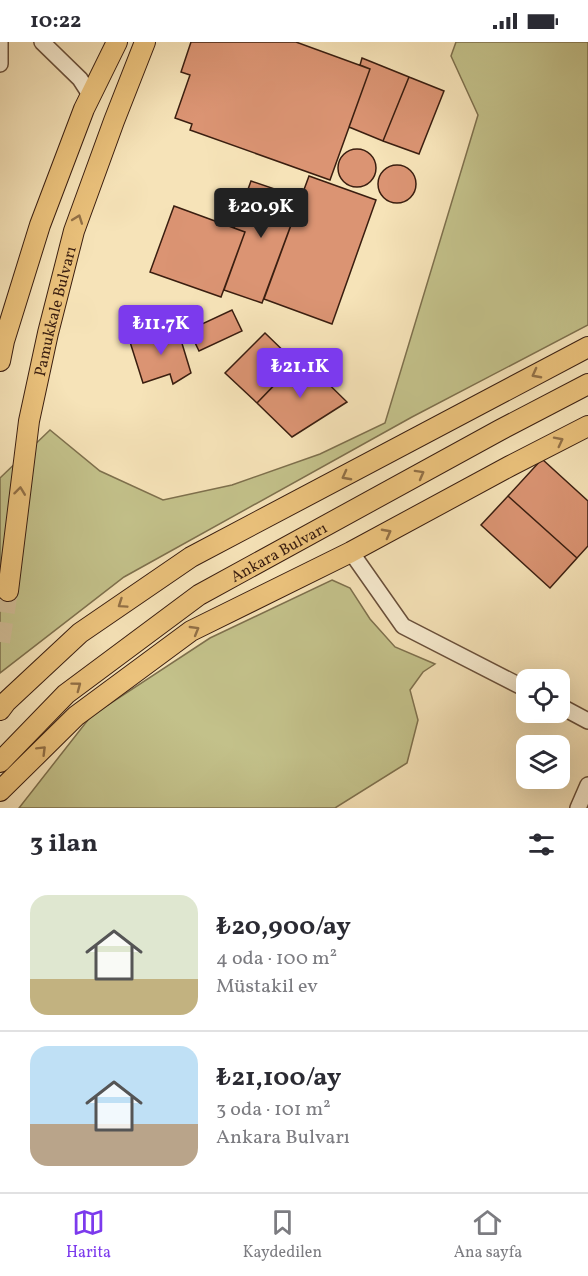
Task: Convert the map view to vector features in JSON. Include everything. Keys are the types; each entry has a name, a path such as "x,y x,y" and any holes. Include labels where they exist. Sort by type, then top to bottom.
{"main road":[{"path":"0,361 4,341 40,225 84,109 117,42"},
{"name":"Pamukkale Bulvarı","path":"8,591 29,422 48,333 74,231 143,43"},
{"path":"0,710 80,633 191,557 588,347"},
{"name":"Ankara Bulvarı","path":"0,762 66,694 199,594 588,384"},
{"path":"0,791 76,716 191,631 351,552 588,426"}],"street":[{"path":"0,42 0,64"},
{"path":"42,42 76,74 91,96"},
{"path":"351,552 403,626 516,684"},
{"path":"570,711 588,721"},
{"path":"578,808 588,784"}],"shaded area":[{"path":"456,42 588,42 588,325 412,417 124,577 0,673 0,478 50,430 100,471 163,500 232,485 320,454 385,423 478,115 451,56"},
{"path":"332,580 350,588 370,619 395,647 435,664 423,672 410,690 418,720 407,763 335,808 19,808 91,716 210,638"}],"building":[{"path":"191,42 296,42 370,69 330,180 190,130 192,124 175,118 190,75 181,72"},
{"path":"362,58 409,77 383,141 349,127 370,69 360,65"},
{"path":"409,77 444,91 419,154 383,141"},
{"path":"357,149 371,154 376,168 371,182 357,187 343,182 338,168 343,154"},
{"path":"397,165 411,170 416,184 411,198 397,203 383,198 378,184 383,170"},
{"path":"309,176 376,200 332,324 264,299"},
{"path":"251,181 301,198 262,303 224,290 245,232 234,228"},
{"path":"174,206 245,232 221,297 150,272"},
{"path":"232,310 242,331 199,351 189,330"},
{"path":"177,327 191,373 173,384 170,374 143,383 130,342"},
{"path":"265,333 296,363 257,403 225,373"},
{"path":"301,357 347,402 292,437 257,403"},
{"path":"542,459 588,501 588,546 577,558 508,496"},
{"path":"508,496 577,558 550,588 481,525"}],"tunnel":[{"path":"0,642 8,591"}]}
